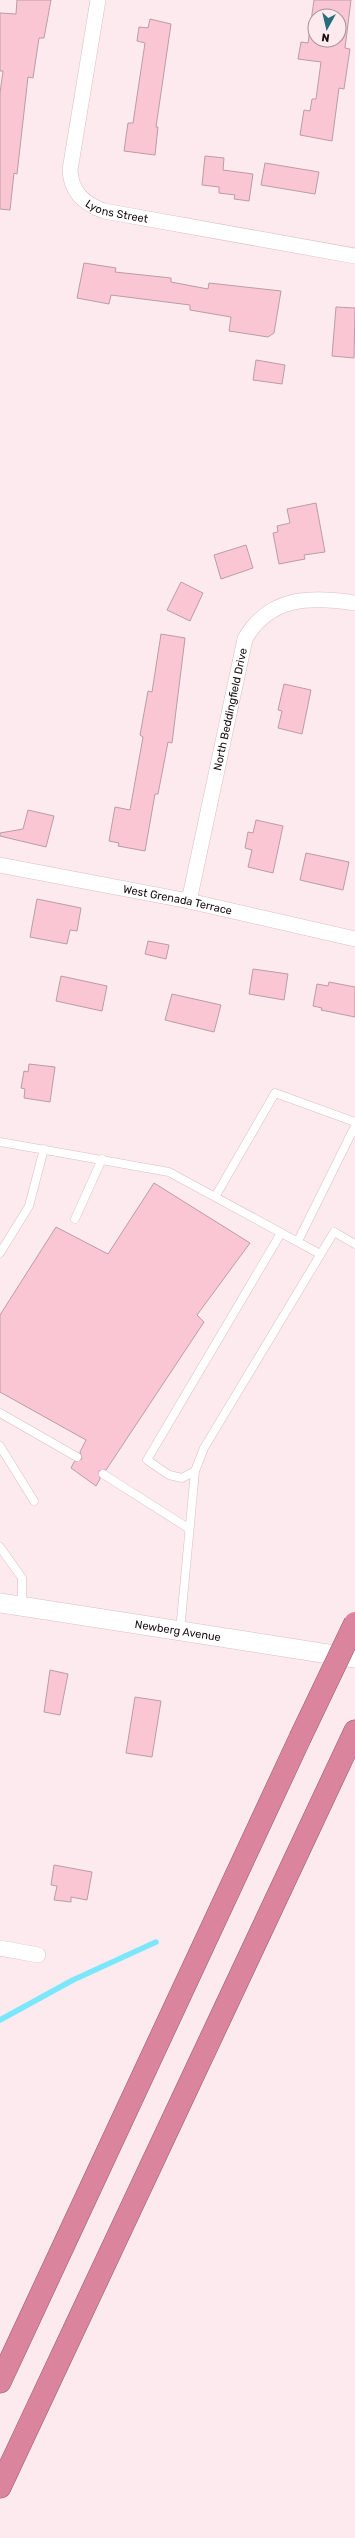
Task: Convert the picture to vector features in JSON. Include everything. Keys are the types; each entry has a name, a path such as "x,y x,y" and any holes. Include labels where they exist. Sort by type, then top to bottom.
{"highway":[{"path":"0,2382 355,1623"},
{"path":"0,2487 352,1738"}],"street":[{"name":"Lyons Street","path":"98,0 70,170 70,182 78,196 93,207 104,211 355,256"},
{"name":"North Beddingfield Drive","path":"189,901 246,639 252,628 272,609 300,601 321,599 355,603"},
{"name":"West Grenada Terrace","path":"0,865 189,901 355,939"},
{"name":"Newberg Avenue","path":"0,1603 355,1658"},
{"path":"0,1948 38,1955"}],"lane":[{"path":"215,1197 275,1093 355,1122"},
{"path":"298,1241 355,1126"},
{"path":"0,1142 169,1172 320,1254"},
{"path":"0,1253 29,1206 44,1149"},
{"path":"75,1219 102,1159"},
{"path":"180,1631 188,1528 195,1471 204,1448 334,1232 355,1244"},
{"path":"195,1471 182,1478 169,1475 147,1460 281,1233"},
{"path":"0,1413 77,1456"},
{"path":"0,1446 34,1501"},
{"path":"103,1474 188,1528"},
{"path":"0,1547 22,1578 22,1607"}],"building":[{"path":"17,0 51,0 44,38 39,38 33,78 28,77 17,174 14,173 10,210 0,209 0,93 3,71 0,71 0,13 16,14"},
{"path":"314,0 351,0 347,32 347,8 313,8"},
{"path":"150,19 171,24 156,127 158,127 155,155 124,151 128,123 133,123 145,43 137,41 139,27 148,28"},
{"path":"301,42 307,43 307,48 350,49 344,89 339,88 332,141 300,135 304,110 310,111 312,99 316,99 321,62 298,59"},
{"path":"205,156 224,158 223,170 253,174 249,201 234,199 235,195 219,193 219,187 202,185"},
{"path":"265,163 319,172 315,194 261,185"},
{"path":"84,263 116,268 115,272 171,278 171,282 208,289 209,283 281,291 274,333 268,337 229,331 231,317 190,310 190,305 111,295 109,304 77,298"},
{"path":"336,307 355,308 354,358 332,356"},
{"path":"256,360 285,365 282,384 253,380"},
{"path":"316,503 325,552 304,555 305,559 279,564 273,533 278,532 277,526 290,523 287,509"},
{"path":"246,545 253,568 221,579 214,555"},
{"path":"181,582 203,593 190,621 167,610"},
{"path":"161,634 185,638 172,743 168,742 158,794 155,794 145,851 118,846 119,843 109,841 115,807 130,810 143,737 140,735 148,691 152,692"},
{"path":"284,684 311,690 302,734 278,728 282,711 278,710"},
{"path":"28,810 54,816 46,847 0,836 0,833 23,829"},
{"path":"256,820 283,826 273,873 248,867 252,850 245,848 248,832 253,833"},
{"path":"306,853 349,862 343,890 300,880"},
{"path":"37,899 81,908 77,931 70,930 67,944 30,937"},
{"path":"148,941 169,945 166,959 145,954"},
{"path":"253,969 288,974 284,1000 249,994"},
{"path":"61,976 107,986 102,1011 56,1001"},
{"path":"329,982 355,987 355,1017 321,1010 322,1008 313,1006 317,984 328,986"},
{"path":"172,994 221,1005 214,1032 165,1020"},
{"path":"29,1064 55,1067 50,1102 24,1098 25,1089 21,1088 24,1071 28,1072"},
{"path":"154,1183 250,1243 197,1315 204,1322 106,1470 99,1471 100,1479 96,1486 71,1468 74,1462 82,1459 80,1452 86,1440 0,1392 0,1315 56,1227 108,1254"},
{"path":"50,1670 68,1674 60,1715 44,1712"},
{"path":"135,1697 161,1701 152,1757 126,1753"},
{"path":"54,1865 92,1872 87,1900 71,1897 71,1902 54,1900 57,1886 51,1885"}],"waterway":[{"path":"0,2020 73,1980 156,1942"}]}
